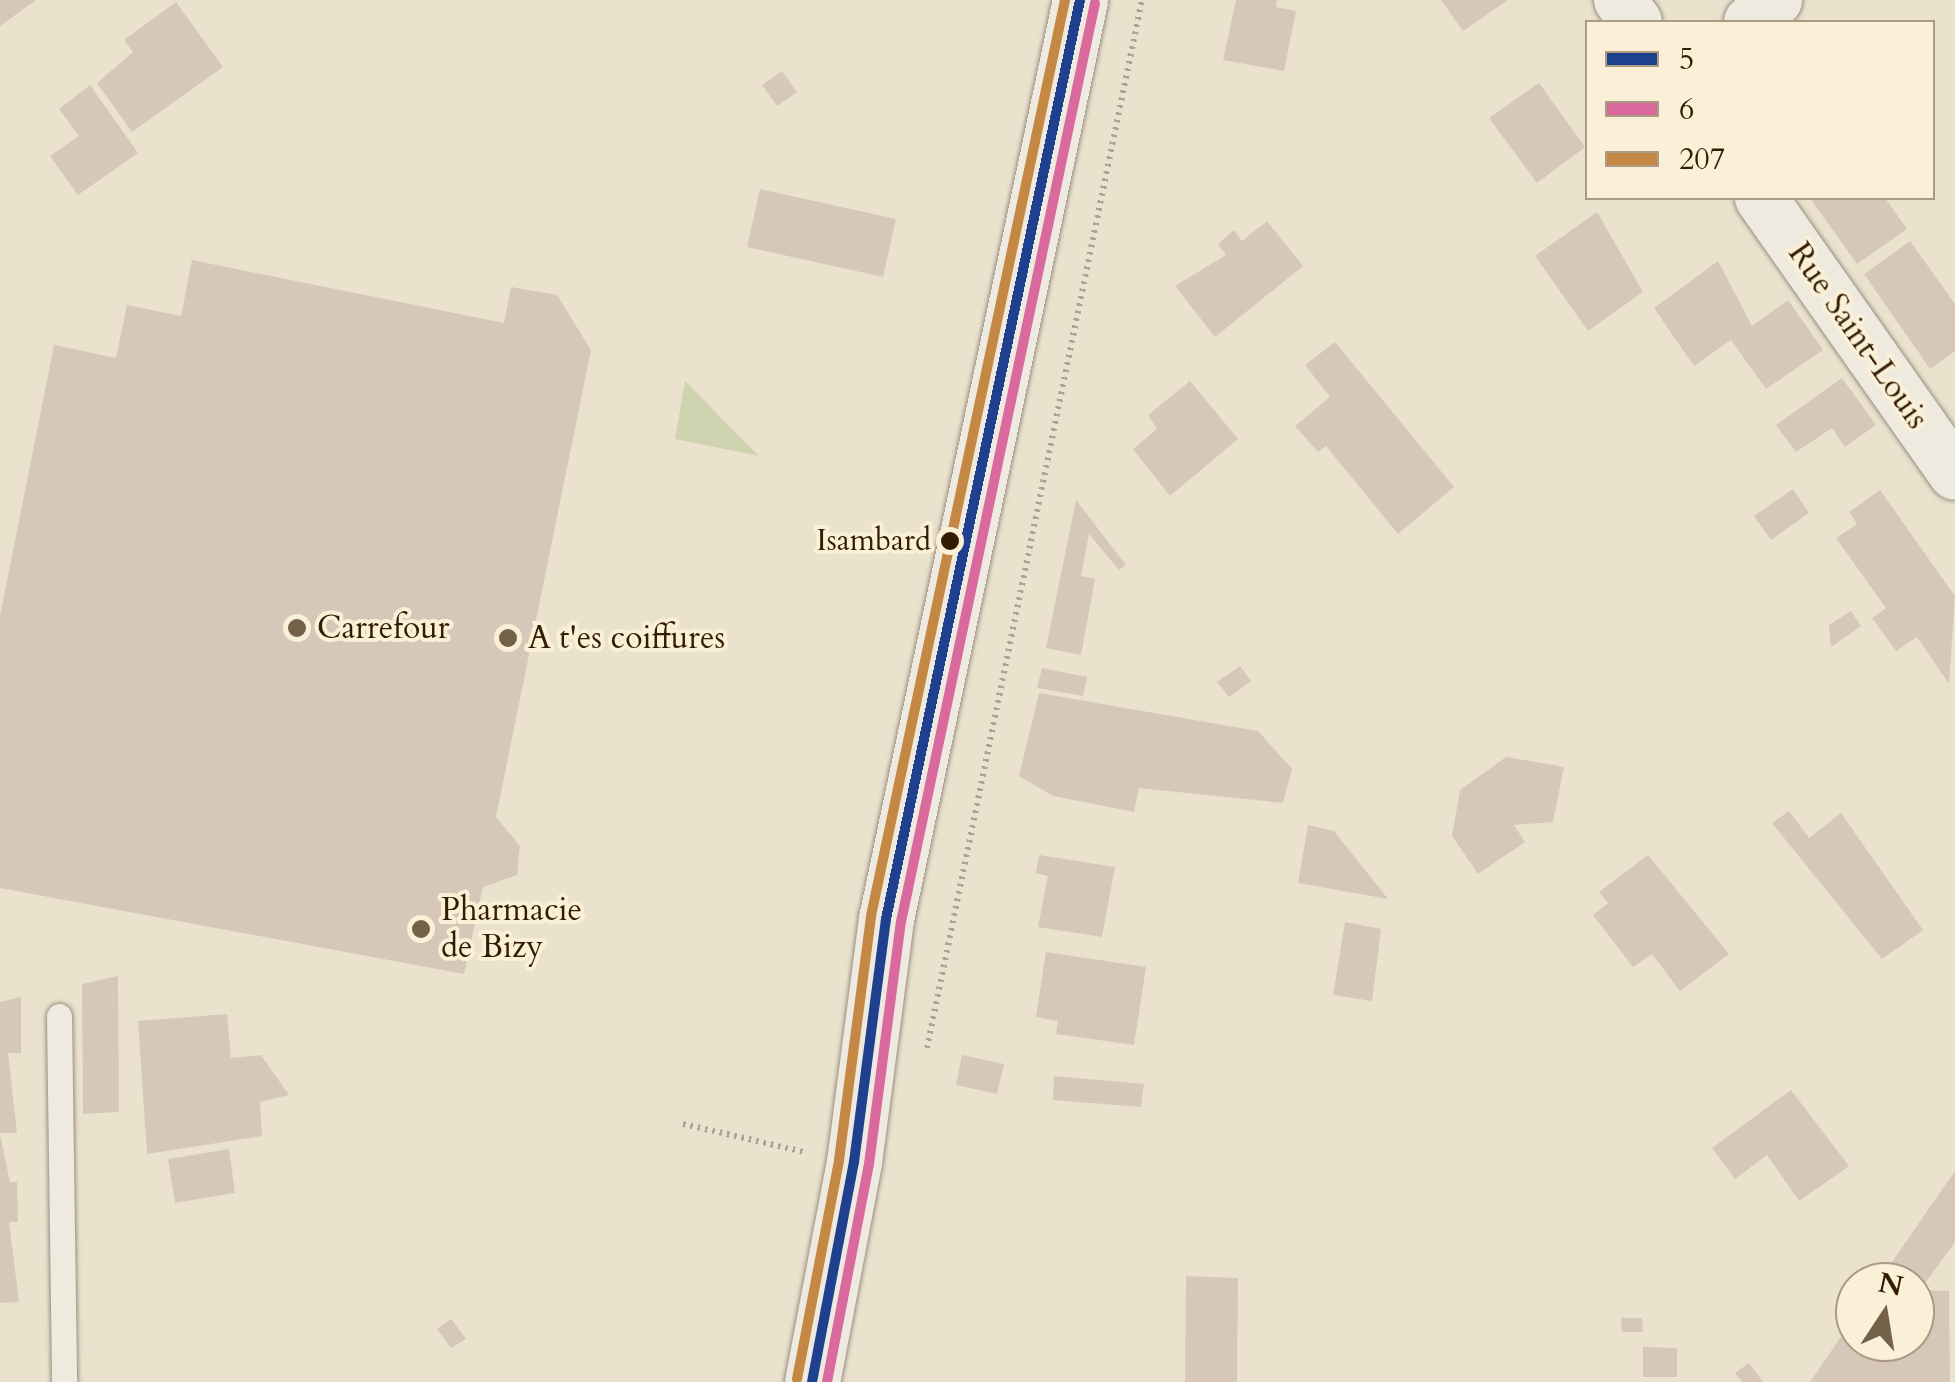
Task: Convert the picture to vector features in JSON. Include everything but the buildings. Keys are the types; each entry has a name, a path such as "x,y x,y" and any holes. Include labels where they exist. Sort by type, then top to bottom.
{"main road":[{"path":"812,1382 854,1162 886,919 1080,0"}],"street":[{"path":"1752,20 1776,0"},
{"name":"Rue Saint-Louis","path":"1761,200 1955,474"}],"lane":[{"path":"60,1016 64,1382"}],"path":[{"path":"925,1057 1142,0"},
{"path":"683,1124 854,1162"}],"green space":[{"path":"685,381 759,456 675,439"}],"transit line":[{"name":"207","path":"797,1379 839,1160 871,916 1065,0"},
{"name":"5","path":"812,1382 854,1162 886,919 1080,0"},
{"name":"6","path":"827,1382 869,1164 901,922 1095,3"}],"place":[{"name":"Isambard","path":"950,541"},
{"name":"Carrefour","path":"297,628"},
{"name":"A t'es coiffures","path":"508,638"},
{"name":"Pharmacie de Bizy","path":"421,929"}]}
